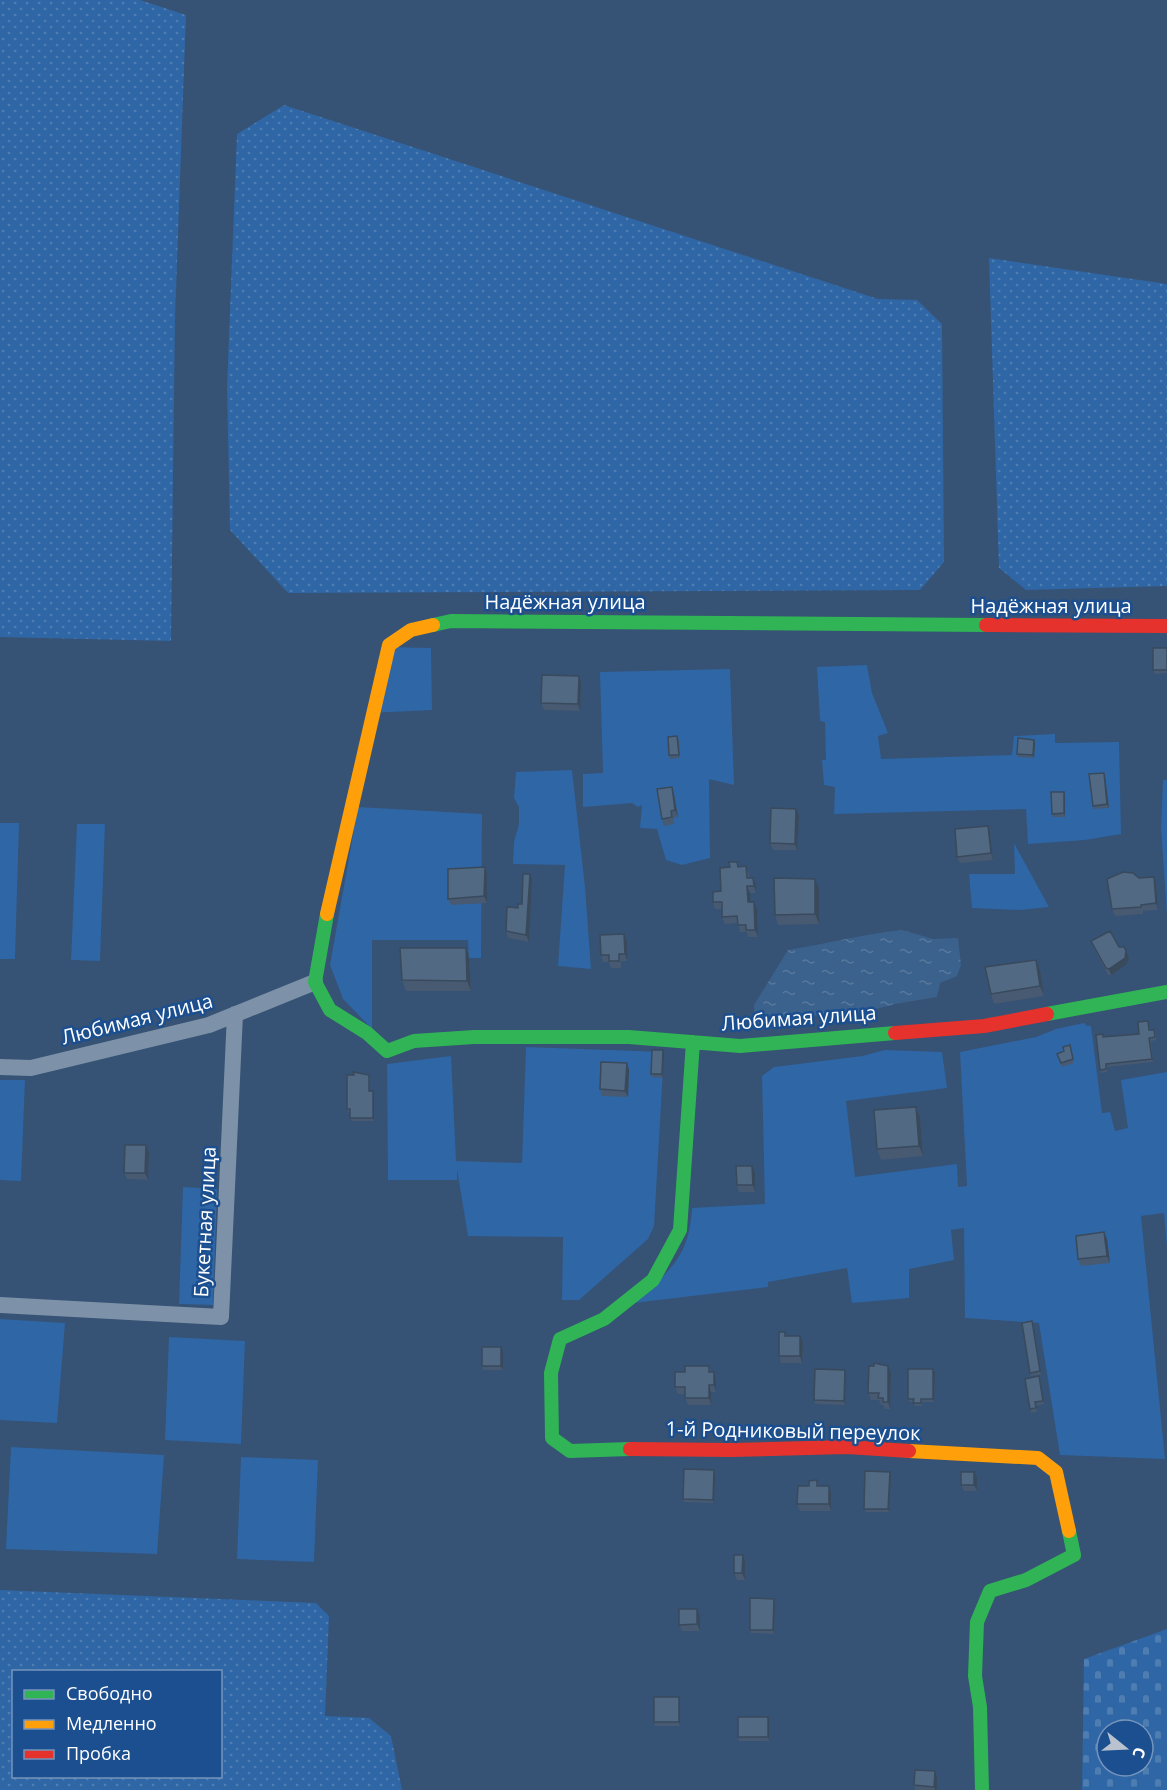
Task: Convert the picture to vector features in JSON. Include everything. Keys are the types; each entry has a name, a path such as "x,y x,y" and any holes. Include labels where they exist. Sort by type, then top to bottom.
{"street":[{"name":"Надёжная улица","path":"315,982 320,947 389,645 411,630 451,621 1167,626"},
{"name":"Любимая улица","path":"0,1067 31,1068 209,1025 315,982 330,1010 367,1033 387,1051 414,1041 474,1037 629,1037 740,1046 984,1026 1167,992"},
{"name":"Букетная улица","path":"0,1305 222,1317 235,1014"},
{"name":"1-й Родниковый переулок","path":"693,1042 680,1230 653,1280 604,1319 560,1339 551,1373 552,1438 570,1451 847,1448 1038,1458 1056,1472 1074,1555 1026,1580 990,1591 976,1622 975,1676 980,1707 982,1790"}],"green space":[{"path":"0,0 140,0 186,15 175,318 171,641 0,637"},
{"path":"284,105 878,299 917,300 942,324 944,562 920,590 288,593 230,530 227,387 237,134"},
{"path":"989,258 1167,284 1167,586 1026,590 999,568"},
{"path":"386,647 431,648 432,710 370,713"},
{"path":"867,665 872,693 888,733 878,736 881,759 1012,755 1014,736 1055,734 1055,743 1119,742 1121,834 1085,840 1028,844 1026,809 834,814 835,787 824,785 822,760 826,760 825,722 820,721 817,667"},
{"path":"730,669 734,785 709,779 710,858 682,865 666,860 657,829 640,828 642,805 638,807 632,803 583,807 583,774 603,773 600,672"},
{"path":"572,770 585,887 591,969 558,966 565,865 513,864 514,842 519,824 519,807 514,798 516,772"},
{"path":"1163,780 1167,780 1167,915 1161,828"},
{"path":"358,807 482,814 481,958 469,958 468,940 372,940 372,1029 343,999 330,965"},
{"path":"0,823 19,823 15,959 0,959"},
{"path":"77,824 105,824 100,961 71,960"},
{"path":"1014,843 1049,907 1020,910 972,908 969,874 1015,874"},
{"path":"1084,1023 1091,1026 1102,1113 1110,1112 1115,1131 1128,1128 1121,1080 1167,1072 1167,1248 1164,1213 1141,1216 1165,1459 1060,1455 1039,1323 965,1318 964,1228 951,1230 954,1260 909,1269 909,1298 852,1303 847,1268 768,1282 768,1287 633,1303 667,1272 682,1252 687,1240 692,1208 765,1204 762,1076 774,1067 862,1056 885,1050 942,1052 947,1088 846,1101 855,1177 957,1164 958,1187 967,1186 960,1052 1036,1037 1056,1029"},
{"path":"526,1047 664,1052 654,1226 648,1239 579,1300 562,1300 563,1237 468,1236 457,1169 457,1180 388,1180 387,1064 451,1056 456,1161 522,1163"},
{"path":"0,1080 25,1080 21,1181 0,1180"},
{"path":"183,1187 217,1189 213,1305 179,1304"},
{"path":"0,1319 65,1323 57,1423 0,1420"},
{"path":"169,1337 245,1341 241,1444 165,1440"},
{"path":"11,1447 164,1455 157,1554 6,1549"},
{"path":"241,1457 318,1460 314,1562 237,1559"},
{"path":"0,1590 316,1603 329,1616 325,1716 369,1718 391,1736 402,1790 0,1790"},
{"path":"1167,1629 1167,1790 1082,1790 1084,1659"}],"water":[{"path":"902,930 933,939 958,938 961,965 957,976 940,983 937,997 895,1004 861,1013 805,1016 755,1024 754,1005 788,950"}],"building":[{"path":"1153,648 1167,648 1167,670 1153,670"},
{"path":"542,675 579,676 578,704 541,703"},
{"path":"677,736 679,755 669,755 668,737"},
{"path":"1018,738 1034,740 1033,755 1017,754"},
{"path":"1104,773 1107,804 1093,806 1089,774"},
{"path":"672,787 675,810 671,811 672,817 662,819 657,789"},
{"path":"1051,792 1064,792 1064,813 1052,814"},
{"path":"771,808 796,809 795,844 770,843"},
{"path":"988,826 991,853 957,857 955,829"},
{"path":"729,862 737,862 738,867 746,866 747,878 753,878 754,886 747,886 748,902 754,902 755,930 746,930 746,925 738,925 737,916 722,917 722,902 713,902 713,892 721,891 720,868 730,867"},
{"path":"485,867 484,896 448,899 448,869"},
{"path":"1123,872 1133,873 1139,878 1154,877 1156,903 1141,905 1141,907 1112,909 1107,879"},
{"path":"523,874 530,874 526,935 506,931 507,907 518,908 518,904 522,904"},
{"path":"774,878 815,879 815,914 775,915"},
{"path":"1110,931 1119,947 1124,947 1126,951 1125,958 1109,969 1106,968 1091,941"},
{"path":"624,934 625,954 619,954 619,961 609,961 609,955 601,955 600,935"},
{"path":"400,948 466,948 467,981 402,980"},
{"path":"1036,960 1040,986 991,994 985,967"},
{"path":"1148,1021 1149,1030 1154,1030 1155,1037 1149,1038 1152,1059 1106,1064 1106,1069 1100,1070 1096,1035 1103,1034 1103,1037 1139,1034 1138,1022"},
{"path":"1070,1045 1073,1059 1061,1063 1057,1054 1064,1051 1063,1047"},
{"path":"652,1050 663,1050 662,1074 651,1074"},
{"path":"601,1062 627,1063 625,1091 600,1089"},
{"path":"353,1072 369,1075 369,1091 373,1091 373,1118 350,1118 350,1109 347,1109 347,1075 354,1075"},
{"path":"916,1107 919,1146 877,1149 874,1110"},
{"path":"125,1145 146,1145 145,1173 124,1173"},
{"path":"736,1166 752,1166 753,1185 737,1185"},
{"path":"1104,1232 1107,1256 1078,1259 1076,1236"},
{"path":"1032,1321 1040,1371 1030,1373 1022,1323"},
{"path":"779,1332 785,1332 785,1336 800,1336 800,1356 779,1356"},
{"path":"482,1347 501,1347 501,1366 482,1366"},
{"path":"874,1363 888,1366 888,1402 883,1402 883,1398 878,1398 879,1393 868,1393 869,1366 874,1366"},
{"path":"685,1366 709,1366 709,1372 714,1372 714,1385 709,1385 709,1398 685,1398 685,1387 675,1387 675,1372 685,1372"},
{"path":"815,1369 845,1370 844,1401 814,1400"},
{"path":"908,1369 933,1369 933,1399 921,1399 921,1403 913,1403 914,1399 908,1399"},
{"path":"1039,1376 1043,1401 1035,1402 1036,1408 1030,1409 1025,1379"},
{"path":"684,1469 714,1470 713,1500 683,1499"},
{"path":"865,1471 890,1472 888,1509 864,1509"},
{"path":"961,1472 974,1472 974,1485 961,1485"},
{"path":"817,1480 817,1486 829,1486 829,1504 797,1504 798,1486 809,1486 809,1481"},
{"path":"734,1555 743,1555 742,1573 734,1573"},
{"path":"750,1598 774,1599 773,1630 750,1630"},
{"path":"679,1609 697,1609 697,1624 679,1625"},
{"path":"654,1697 679,1697 679,1722 654,1722"},
{"path":"738,1717 768,1717 768,1737 738,1737"},
{"path":"915,1770 935,1771 934,1787 914,1785"}],"traffic: fast":[{"path":"433,625 451,621 986,625"},
{"path":"327,914 315,982 330,1010 367,1033 387,1051 414,1041 474,1037 629,1037 740,1046 895,1033"},
{"path":"1047,1014 1167,992"},
{"path":"630,1449 570,1451 552,1438 551,1373 560,1339 604,1319 653,1280 680,1230 693,1042"},
{"path":"982,1790 980,1707 975,1676 977,1622 990,1591 1026,1580 1074,1555 1069,1531"}],"traffic: slow":[{"path":"327,914 389,645 411,630 433,625"},
{"path":"909,1451 1038,1458 1056,1472 1069,1531"}],"traffic: jam":[{"path":"986,625 1167,626"},
{"path":"895,1033 984,1026 1047,1014"},
{"path":"630,1449 731,1450 847,1447 909,1451"}]}
